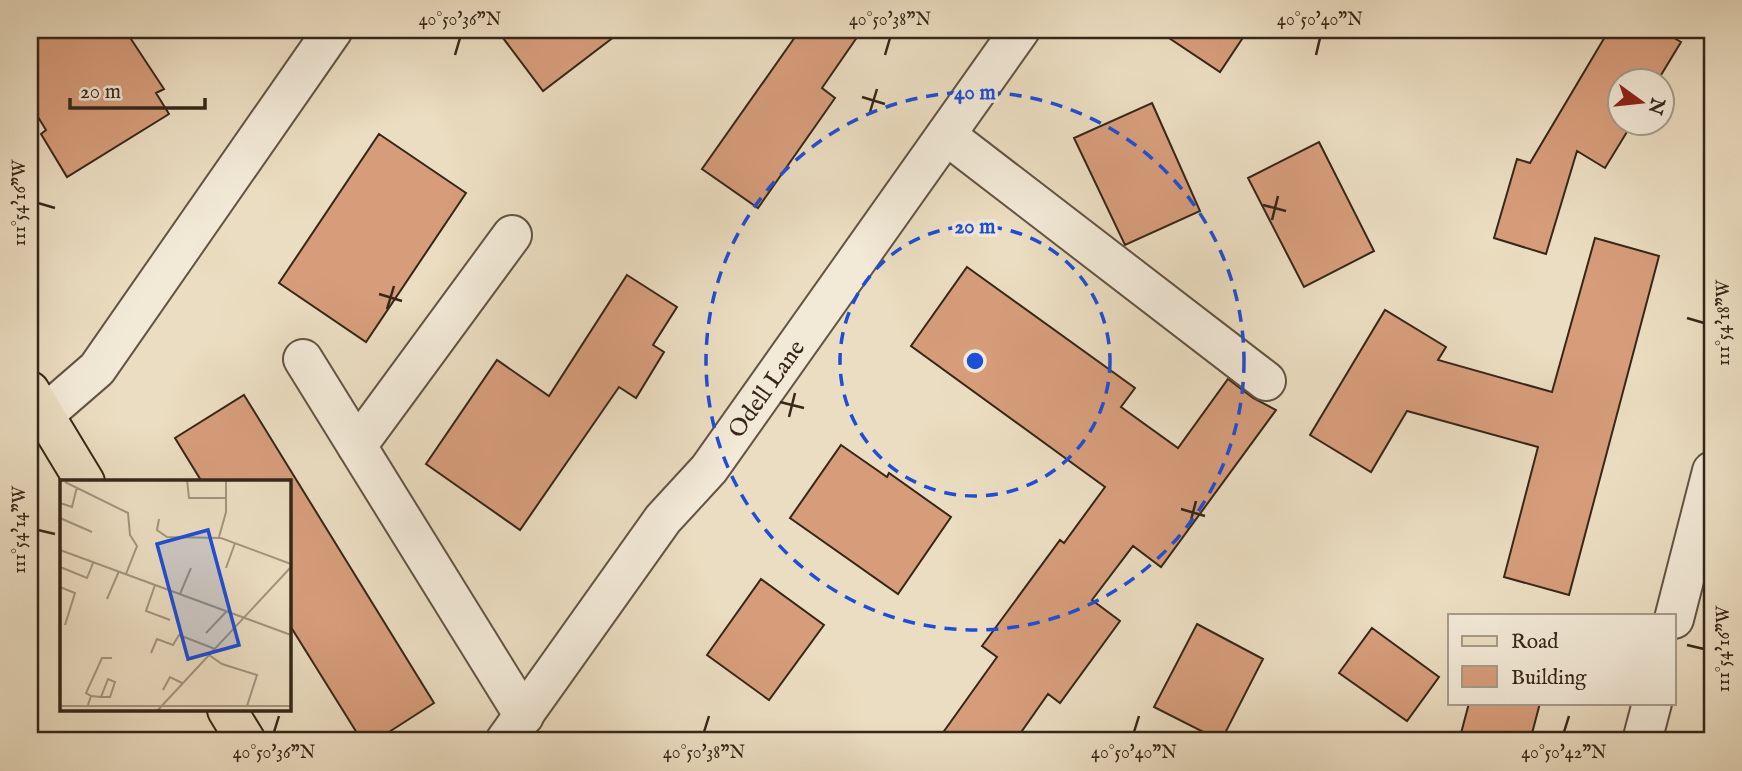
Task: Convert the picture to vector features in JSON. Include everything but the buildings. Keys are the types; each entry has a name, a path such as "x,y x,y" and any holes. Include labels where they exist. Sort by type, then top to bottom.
{"main road":[{"path":"37,403 84,480"},
{"path":"228,712 246,741"}],"street":[{"path":"37,403 97,369 333,30"},
{"name":"Odell Lane","path":"514,728 663,519 709,469 1020,30"},
{"path":"946,135 1266,381"},
{"path":"357,446 512,235"},
{"path":"303,359 357,446 514,728"},
{"path":"1675,614 1712,475"},
{"path":"1642,741 1652,704"}]}
